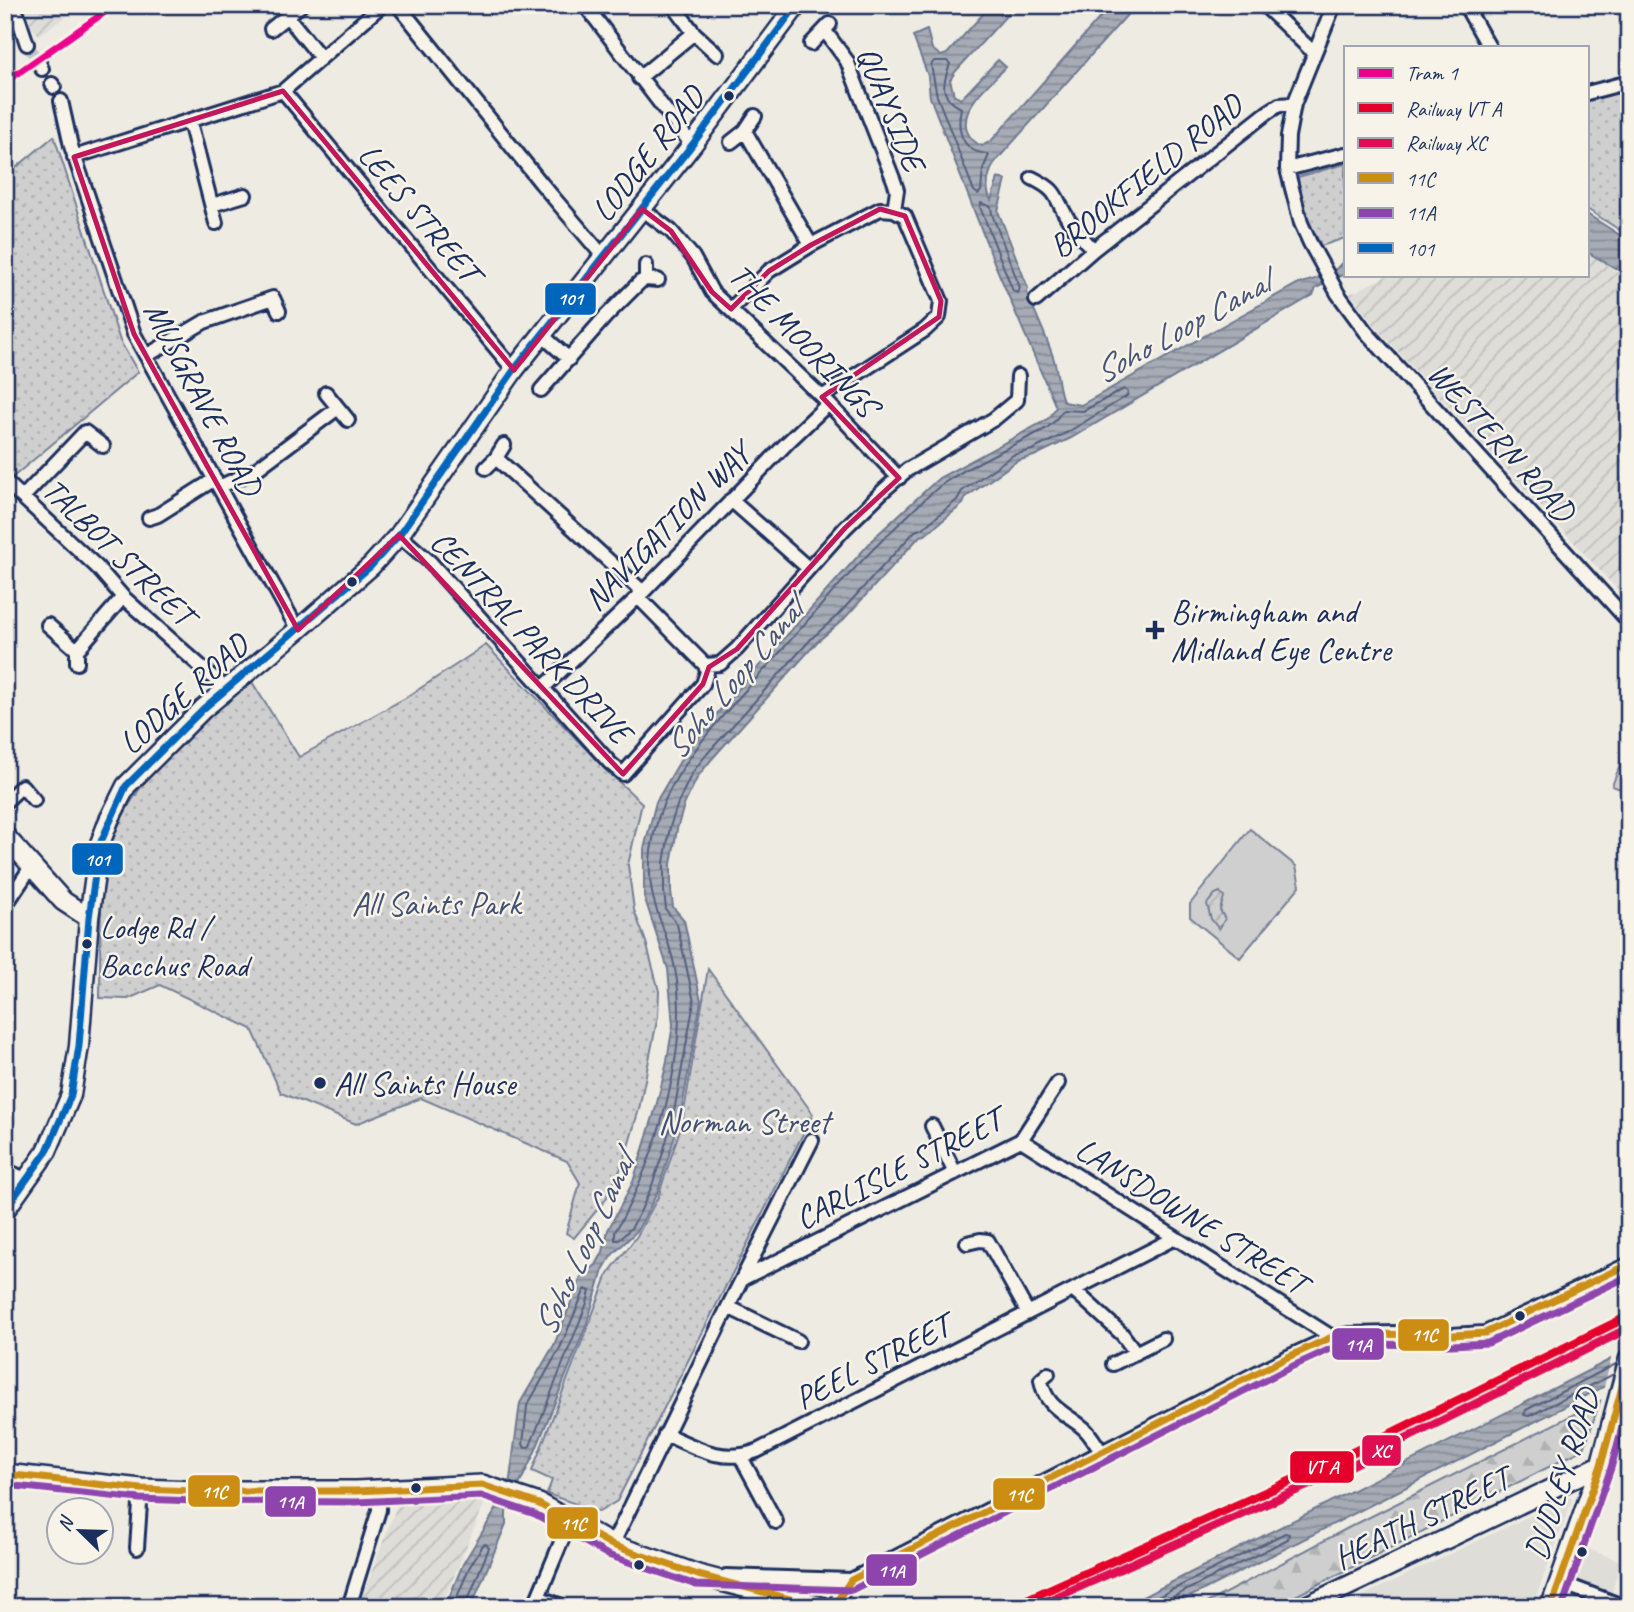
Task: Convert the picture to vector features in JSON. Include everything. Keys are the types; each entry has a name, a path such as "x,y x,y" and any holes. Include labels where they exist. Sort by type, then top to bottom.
{"main road":[{"name":"DUDLEY ROAD","path":"1550,1607 1601,1465 1629,1360"},
{"path":"5,1474 194,1492 485,1486 538,1504 612,1545 698,1574 821,1607"}],"street":[{"path":"14,5 27,44"},
{"path":"271,29 301,5"},
{"path":"74,157 283,91 382,5"},
{"path":"398,5 603,256"},
{"path":"585,5 692,145"},
{"path":"673,5 694,33 717,54"},
{"name":"LODGE ROAD","path":"5,1210 47,1151 71,1095 79,1046 89,918 99,846 119,796 203,709 371,566 400,535 514,370 692,145 797,5"},
{"path":"1265,5 1314,53"},
{"name":"WESTERN ROAD","path":"1334,5 1294,104 1288,136 1287,169 1301,223 1338,294 1366,332 1629,622"},
{"path":"1465,5 1488,46"},
{"path":"1626,5 1629,10"},
{"path":"287,16 321,58"},
{"name":"QUAYSIDE","path":"811,44 828,27 847,61 897,190 894,210"},
{"path":"639,78 694,33"},
{"path":"1588,93 1629,82"},
{"name":"LEES STREET","path":"283,91 514,370"},
{"name":"MUSGRAVE ROAD","path":"61,101 74,157 128,320 298,630"},
{"name":"BROOKFIELD ROAD","path":"1036,300 1093,250 1268,112 1279,105 1294,104"},
{"path":"731,142 745,131 755,116"},
{"path":"190,122 216,223"},
{"path":"745,131 811,245"},
{"path":"1287,169 1344,154"},
{"path":"1032,178 1062,194 1067,218 1093,250"},
{"path":"212,205 246,195"},
{"path":"732,310 769,271 811,245 874,211 887,208 894,210"},
{"name":"THE MOORINGS","path":"642,209 671,231 693,257 712,292 825,400 899,478"},
{"name":"NAVIGATION WAY","path":"543,688 641,595 825,400 925,330 939,317 941,301 910,224 905,216 894,210"},
{"name":"LODGE ROAD","path":"541,390 605,317 640,282 652,280 646,265"},
{"path":"146,356 204,322 255,303 273,298 279,311"},
{"path":"542,335 569,359"},
{"path":"504,445 491,463 641,595 705,664 720,664 766,619 845,527 899,478 1024,402 1018,376"},
{"path":"326,393 348,420"},
{"path":"157,518 217,483 254,471 338,408"},
{"path":"24,496 85,432 103,446"},
{"name":"TALBOT STREET","path":"5,481 97,567 123,597 226,689"},
{"path":"731,500 808,568"},
{"name":"CENTRAL PARK DRIVE","path":"400,535 430,562 622,774 703,684 707,672 705,664"},
{"path":"48,625 77,657 123,597"},
{"path":"5,802 22,786 34,800"},
{"path":"5,836 63,901 89,918"},
{"path":"5,906 31,867"},
{"name":"CARLISLE STREET","path":"742,1279 1021,1140 1058,1083"},
{"path":"932,1126 955,1173"},
{"path":"612,1545 727,1307 812,1140"},
{"name":"LANSDOWNE STREET","path":"1021,1140 1332,1337"},
{"path":"5,1170 27,1180"},
{"name":"PEEL STREET","path":"741,1457 1175,1238"},
{"path":"967,1243 988,1241 1028,1313"},
{"path":"832,1607 851,1580 1332,1337 1386,1333 1485,1333 1629,1264"},
{"path":"1074,1290 1122,1334 1136,1353"},
{"path":"727,1307 799,1341"},
{"path":"1113,1364 1163,1339"},
{"path":"1048,1374 1041,1380 1048,1398 1061,1414 1083,1427 1102,1453"},
{"path":"665,1434 698,1449 723,1456 741,1457 776,1522"},
{"name":"HEATH STREET","path":"1304,1607 1601,1465"},
{"path":"137,1548 141,1489"},
{"path":"349,1607 379,1510 379,1489"},
{"path":"564,1607 536,1602 569,1522"},
{"path":"698,1574 851,1580"},
{"path":"1559,1582 1625,1607"}],"highlighted area":[{"path":"283,91 514,370 642,209 671,231 712,292 731,309 769,271 811,245 880,209 905,216 941,301 939,317 822,397 899,478 845,528 737,649 709,667 703,684 623,774 399,535 298,630 134,334 74,157"}],"shaded area":[{"path":"21,5 88,5 39,35 27,22"},
{"path":"1588,253 1629,280 1629,602 1377,329 1350,294 1386,276 1588,276"},
{"path":"1569,1497 1573,1499 1532,1607 1360,1607 1358,1598"},
{"path":"399,1500 486,1500 441,1607 358,1607"},
{"path":"1581,1546 1620,1561 1612,1593 1571,1579"}],"green space":[{"path":"1629,90 1629,236 1588,210 1588,101"},
{"path":"54,136 120,341 138,372 13,477 5,470 5,177"},
{"path":"1344,164 1344,238 1321,246 1306,216 1294,178"},
{"name":"All Saints Park","path":"486,645 607,771 642,803 628,865 634,910 659,991 658,1016 639,1109 623,1164 606,1199 574,1238 566,1233 580,1183 567,1161 421,1098 356,1124 281,1093 252,1029 160,985 128,999 100,998 101,905 110,850 119,825 148,777 188,734 252,682 299,757 407,697"},
{"path":"1629,742 1629,792 1612,786"},
{"path":"1250,829 1296,866 1300,886 1240,958 1190,917 1190,904"},
{"path":"1220,892 1224,897 1220,910 1225,919 1219,929 1211,919 1207,904"},
{"name":"Norman Street","path":"708,969 813,1114 617,1501 599,1512 547,1494 552,1480 532,1471 608,1274 637,1236 658,1197 682,1123"},
{"path":"1600,1401 1584,1449 1274,1607 1199,1607 1348,1528"}],"water":[{"path":"991,5 1016,5 950,80 954,95 961,99 998,60 1006,67 978,96 968,113 967,131 973,140 982,146 992,140 1111,5 1136,5 995,162 988,181 991,200 998,178 1006,180 998,211 1051,351 1064,402 1081,405 1297,284 1330,273 1344,260 1344,274 1316,288 1313,295 1071,438 1017,461 966,497 963,504 925,535 920,536 843,620 817,642 698,776 684,805 671,864 673,907 684,920 701,1001 680,1119 658,1191 647,1213 637,1231 611,1256 603,1270 586,1326 534,1454 506,1512 506,1524 471,1607 445,1607 463,1564 497,1508 510,1479 520,1403 554,1345 582,1275 596,1265 603,1252 608,1230 633,1182 656,1107 673,1025 668,969 644,896 644,849 656,802 683,756 725,704 877,535 939,478 1043,422 1056,407 994,262 930,97 928,76 913,36 927,30 932,49 941,56 947,54"},
{"path":"1588,215 1629,241 1629,276 1588,253"},
{"path":"1629,1350 1629,1374 1170,1607 1123,1607"}],"pier":[{"path":"1629,1347 1629,1378 1603,1391 1612,1355"}],"tunnel":[{"path":"27,44 39,63"}],"tram line":[{"name":"1","path":"5,82 115,5"}],"transit line":[{"name":"101","path":"5,1210 47,1151 71,1095 79,1046 89,918 99,846 126,786 203,709 371,566 399,535 514,370 692,145 797,5"},
{"name":"11C","path":"833,1607 851,1580 1332,1337 1351,1334 1485,1333 1629,1264"},
{"name":"11A","path":"5,1485 140,1499 194,1501 356,1502 481,1496 535,1514 608,1555 696,1585 852,1590 1335,1347 1352,1344 1488,1343 1629,1276"},
{"path":"1010,1607 1337,1460 1629,1316"},
{"name":"11C","path":"1551,1607 1601,1465 1629,1361"},
{"name":"11A","path":"1562,1607 1611,1468 1629,1402"},
{"name":"11C","path":"5,1474 141,1489 194,1491 356,1491 482,1485 539,1504 612,1545 698,1575 820,1607"}],"rail line":[{"name":"XC","path":"1034,1607 1342,1470 1629,1328"}],"place":[{"name":"Birmingham and Midland Eye Centre","path":"1155,630"},
{"name":"Lodge Rd / Bacchus Road","path":"87,944"},
{"name":"All Saints House","path":"320,1083"}],"water label":[{"name":"Soho Loop Canal","path":"1181,327"},
{"name":"Soho Loop Canal","path":"733,679"},
{"name":"Soho Loop Canal","path":"583,1245"}]}
